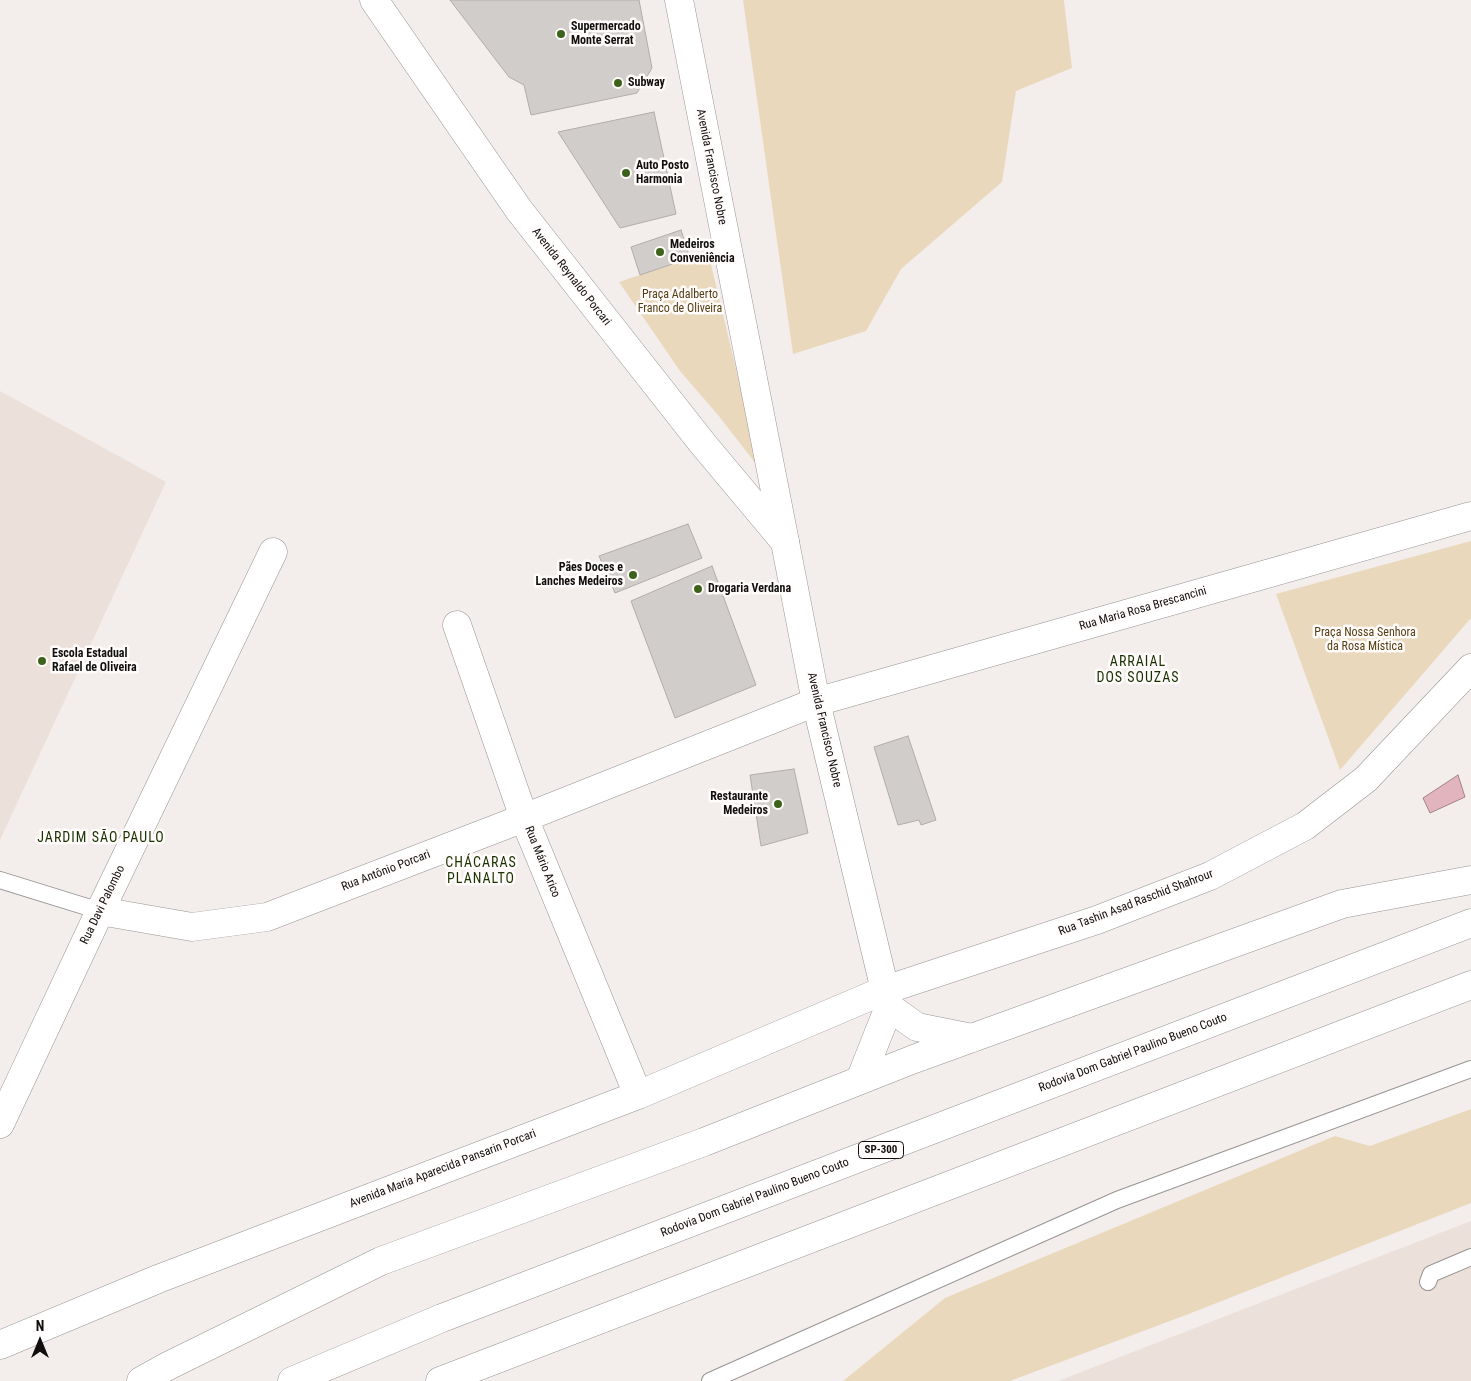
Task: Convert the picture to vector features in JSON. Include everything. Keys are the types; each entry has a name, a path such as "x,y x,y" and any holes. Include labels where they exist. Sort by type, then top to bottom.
{"main road":[{"name":"Avenida Reynaldo Porcari","path":"374,0 519,210 595,308 785,542"},
{"name":"Avenida Francisco Nobre","path":"679,0 816,702 887,998"},
{"path":"736,483 754,476 760,469 767,452"},
{"name":"Rua Maria Rosa Brescancini","path":"816,702 1471,516"},
{"name":"Rua Davi Palombo","path":"0,1124 273,552"},
{"name":"Rua Mário Arico","path":"457,625 524,818 638,1094"},
{"name":"Rua Tashin Asad Raschid Shahrour","path":"887,998 1210,876 1305,826 1366,780 1471,668"},
{"name":"Rua Antônio Porcari","path":"100,912 192,927 267,917 524,818 816,702"},
{"path":"141,1381 381,1261 704,1142 860,1080 1342,904 1471,880"},
{"name":"Rodovia Dom Gabriel Paulino Bueno Couto","path":"292,1381 442,1318 1471,923"},
{"path":"440,1381 1471,985"},
{"path":"860,1080 887,998 916,1027 972,1038"},
{"name":"Avenida Maria Aparecida Pansarin Porcari","path":"0,1345 158,1279 887,998"}],"lane":[{"name":"Rua Antônio Porcari","path":"0,880 100,912"},
{"path":"710,1381 1117,1200 1471,1069"},
{"path":"1428,1282 1431,1274 1471,1257"}],"shaded area":[{"name":"Escola Estadual Rafael de Oliveira","path":"0,391 166,482 0,840"},
{"path":"1458,775 1465,797 1430,813 1423,798"},
{"path":"1471,1221 1471,1381 1058,1381"}],"green space":[{"path":"743,0 1064,0 1072,68 1016,91 1002,182 901,269 866,331 793,354"},
{"name":"Praça Adalberto Franco de Oliveira","path":"708,252 760,469 718,415 680,371 619,282"},
{"name":"Praça Nossa Senhora da Rosa Mística","path":"1471,541 1471,618 1340,770 1276,594"},
{"path":"1471,1109 1471,1203 1186,1315 1010,1381 843,1381 945,1298 1335,1136 1370,1146"}],"building":[{"name":"Supermercado Monte Serrat","path":"450,0 639,0 652,68 637,93 531,115 524,85 509,77"},
{"name":"Auto Posto Harmonia","path":"654,112 676,214 620,228 558,132"},
{"name":"Medeiros Conveniência","path":"681,230 690,258 640,275 631,247"},
{"name":"Pães Doces e Lanches Medeiros","path":"688,524 702,558 615,593 599,556"},
{"path":"712,566 756,685 675,718 631,601"},
{"path":"908,736 936,820 921,825 919,820 898,825 874,747"},
{"name":"Restaurante Medeiros","path":"794,769 808,833 761,846 750,775"}],"place":[{"name":"Supermercado Monte Serrat","path":"561,34"},
{"name":"Subway","path":"618,83"},
{"name":"Auto Posto Harmonia","path":"626,173"},
{"name":"Medeiros Conveniência","path":"660,252"},
{"name":"Pães Doces e Lanches Medeiros","path":"633,575"},
{"name":"Drogaria Verdana","path":"698,589"},
{"name":"Escola Estadual Rafael de Oliveira","path":"42,661"},
{"name":"Restaurante Medeiros","path":"778,804"}],"district":[{"name":"ARRAIAL DOS SOUZAS","path":"1138,670"},
{"name":"JARDIM SÃO PAULO","path":"101,838"},
{"name":"CHÁCARAS PLANALTO","path":"481,872"}]}
